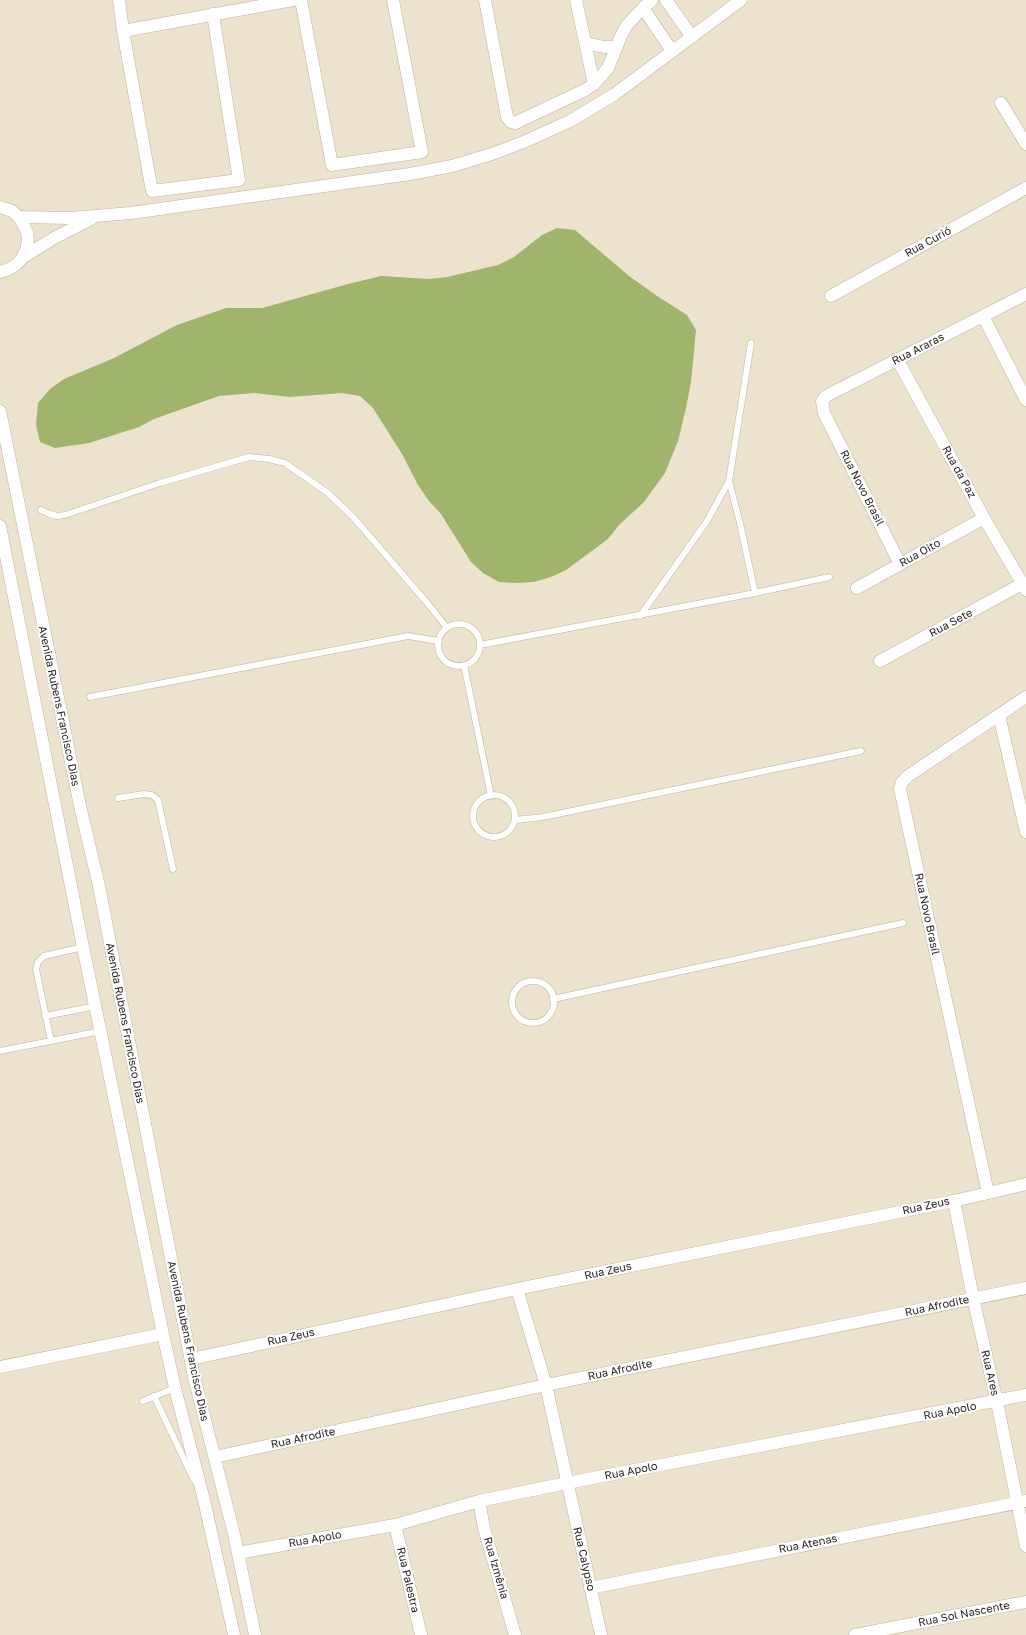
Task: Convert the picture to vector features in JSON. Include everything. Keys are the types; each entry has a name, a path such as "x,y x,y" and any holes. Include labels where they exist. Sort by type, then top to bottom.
{"street":[{"path":"119,0 123,31 152,191 240,180 213,14"},
{"path":"123,31 293,0"},
{"path":"301,0 332,165 422,152 393,0"},
{"path":"485,0 507,116 511,122 515,123 585,90 594,84 608,68 627,26 647,4 672,51"},
{"path":"576,0 594,84"},
{"path":"666,0 692,37"},
{"path":"19,217 96,217 410,174 452,166 492,154 526,141 570,120 615,94 740,0"},
{"path":"586,43 604,47 617,47"},
{"path":"1001,103 1026,144"},
{"name":"Rua Curió","path":"831,296 1026,188"},
{"path":"2,205 19,217 27,232 28,241 22,258"},
{"path":"0,283 5,271 22,258 54,238 96,217"},
{"name":"Rua Araras","path":"824,413 822,401 826,396 1026,294"},
{"path":"982,316 1026,400"},
{"name":"Rua da Paz","path":"897,360 984,518 1024,587"},
{"name":"Avenida Rubens Francisco Dias","path":"0,411 80,806 99,886 194,1377 238,1553 255,1635"},
{"name":"Rua Novo Brasil","path":"824,413 900,564"},
{"name":"Rua Oito","path":"857,588 984,518"},
{"name":"Avenida Rubens Francisco Dias","path":"0,526 83,947 174,1388 204,1500 234,1635"},
{"name":"Rua Sete","path":"880,661 1024,587"},
{"name":"Rua Novo Brasíl","path":"988,1192 900,789 902,782 908,776 1026,697"},
{"path":"999,715 1026,832"},
{"name":"Rua Zeus","path":"191,1359 517,1289 1026,1184"},
{"name":"Rua Ares","path":"954,1200 973,1298 1022,1502 1026,1546"},
{"name":"Rua Afrodite","path":"215,1457 546,1385 1026,1288"},
{"name":"Rua Calypso","path":"517,1289 546,1385 601,1635"},
{"path":"0,1367 163,1334"},
{"name":"Rua Apolo","path":"238,1553 395,1525 478,1502 567,1483 997,1402 1026,1395"},
{"name":"Rua Izmênia","path":"478,1502 515,1635"},
{"name":"Rua Atenas","path":"590,1588 1022,1502"},
{"name":"Rua Palestra","path":"395,1525 421,1635"},
{"name":"Rua Sol Nascente","path":"855,1635 1026,1602"}],"lane":[{"path":"640,616 707,521 730,481 751,343"},
{"path":"41,510 57,516 65,515 160,483 249,457 269,459 285,463 328,492 353,517 429,605 446,628"},
{"path":"730,481 755,593"},
{"path":"480,645 640,616 829,578"},
{"path":"459,624 472,628 479,639 480,645 479,652 475,658 464,665 456,665 448,662 442,657 439,649 439,641 440,636 446,628 459,624"},
{"path":"90,697 408,636 439,641"},
{"path":"464,665 491,796"},
{"path":"515,820 543,817 861,751"},
{"path":"118,798 144,794 152,795 158,800 173,869"},
{"path":"491,796 504,797 513,807 515,820 509,831 498,837 485,835 480,831 474,819 474,812 480,801 491,796"},
{"path":"553,999 903,923"},
{"path":"51,1041 36,969 38,962 44,956 83,947"},
{"path":"529,982 542,984 547,988 553,999 553,1005 548,1017 536,1023 524,1021 518,1017 512,1006 514,993 518,988 529,982"},
{"path":"45,1016 96,1006"},
{"path":"0,1051 101,1031"},
{"path":"143,1401 174,1388"},
{"path":"154,1396 204,1500"}],"shaded area":[{"path":"557,228 575,230 629,276 687,315 696,330 691,382 686,408 678,441 665,473 644,502 619,525 608,539 566,570 551,577 534,582 499,582 483,573 471,562 441,514 429,501 418,485 402,454 373,408 360,396 342,393 290,397 254,393 219,396 154,419 139,427 89,443 55,448 40,442 36,425 38,403 50,389 64,379 114,358 177,325 226,308 262,308 381,276 429,279 447,277 498,265 514,257 542,235"}]}
